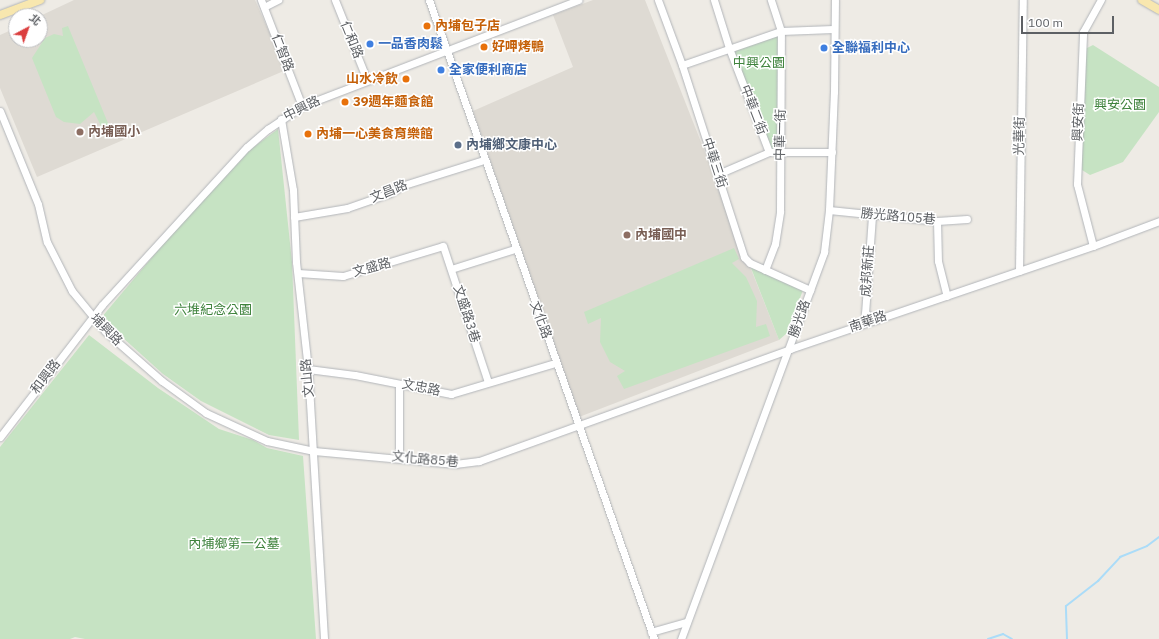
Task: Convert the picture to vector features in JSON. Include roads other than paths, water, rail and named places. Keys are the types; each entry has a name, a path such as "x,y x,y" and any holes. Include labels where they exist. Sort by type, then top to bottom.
{"main road":[{"path":"0,15 40,0"},
{"path":"1142,0 1159,10"}],"street":[{"path":"262,3 278,0"},
{"name":"仁和路","path":"335,0 367,80"},
{"name":"文化路","path":"429,0 514,249 652,636"},
{"name":"中華三街","path":"658,0 682,65 744,257 750,263 810,290"},
{"name":"中華二街","path":"714,0 729,48 770,152"},
{"name":"中華一街","path":"765,270 775,244 780,211 781,31 771,0"},
{"name":"勝光路","path":"681,639 790,349 824,252 829,210 832,152 833,29 835,0"},
{"name":"光華街","path":"1019,271 1024,0"},
{"name":"興安街","path":"1093,246 1077,184 1083,32 1100,0"},
{"name":"中興路","path":"92,318 247,147 281,119 302,106 573,1"},
{"name":"仁智路","path":"262,3 302,106"},
{"path":"682,65 781,31 833,29"},
{"name":"埔興路","path":"0,111 38,204 47,242 72,291 92,318 162,381 206,413 267,441 314,451"},
{"name":"文山路","path":"281,119 292,190 298,273 308,369 324,639"},
{"path":"718,174 770,152 832,152"},
{"name":"文昌路","path":"294,217 347,208 390,193 404,185 484,160"},
{"name":"勝光路105巷","path":"829,210 872,216 937,221 967,219"},
{"name":"成邦新莊","path":"872,216 866,313 876,320"},
{"path":"937,221 938,261 947,296"},
{"name":"南華路","path":"578,425 790,349 1093,246 1159,221"},
{"name":"文盛路","path":"298,273 343,276 443,246"},
{"name":"文盛路3巷","path":"443,246 488,382"},
{"path":"451,269 514,249"},
{"name":"和興路","path":"0,437 92,318"},
{"name":"文忠路","path":"308,369 451,394 555,363"},
{"path":"399,384 399,457"},
{"name":"文化路85巷","path":"314,451 469,464 578,425"},
{"path":"652,636 687,622"}],"waterway":[{"path":"1067,639 1066,606 1098,581 1120,557 1147,546 1159,537"},
{"path":"988,639 1003,634 1012,639"}],"place":[{"name":"內埔包子店","path":"427,26"},
{"name":"一品香肉鬆","path":"370,44"},
{"name":"好呷烤鴨","path":"484,47"},
{"name":"全聯福利中心","path":"824,48"},
{"name":"全家便利商店","path":"441,70"},
{"name":"山水冷飲","path":"406,79"},
{"name":"39週年麵食館","path":"345,102"},
{"name":"內埔國小","path":"80,132"},
{"name":"內埔一心美食育樂館","path":"308,134"},
{"name":"內埔鄉文康中心","path":"458,145"},
{"name":"內埔國中","path":"627,235"}],"park label":[{"name":"中興公園","path":"759,63"},
{"name":"興安公園","path":"1120,105"},
{"name":"六堆紀念公園","path":"213,310"},
{"name":"內埔鄉第一公墓","path":"234,544"}]}
